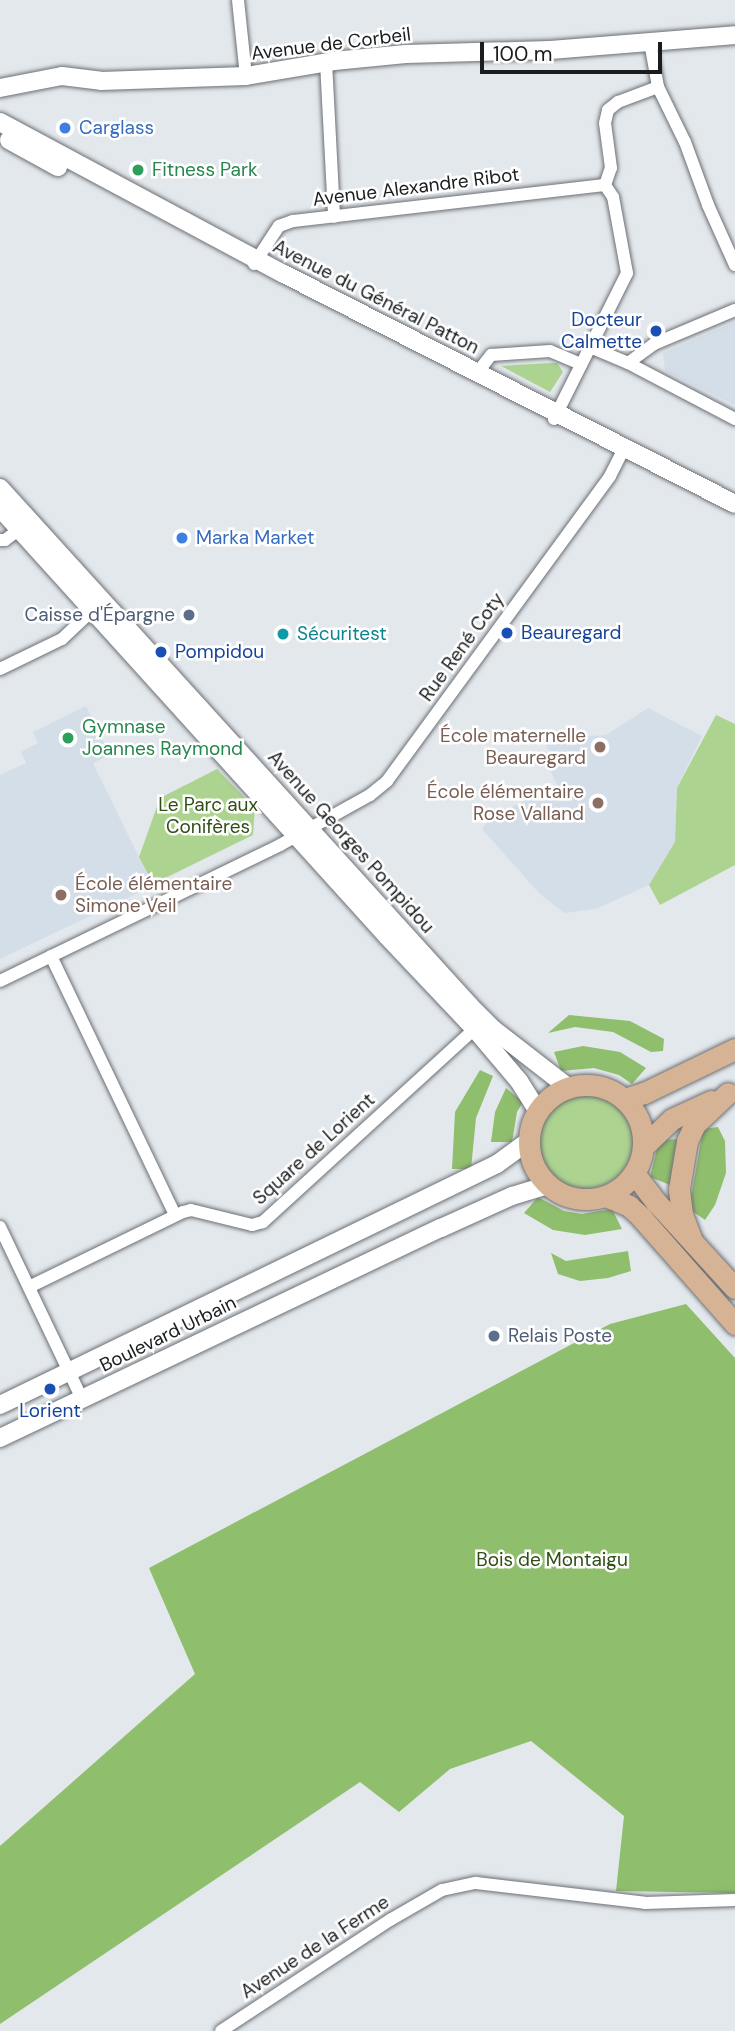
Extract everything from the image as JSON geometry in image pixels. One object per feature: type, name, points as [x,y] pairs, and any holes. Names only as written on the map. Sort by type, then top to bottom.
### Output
[{"type":"main road","name":"Avenue de Corbeil","points":[[0,88],[62,76],[100,81],[246,76],[326,62],[406,54],[550,50],[735,35]]},
{"type":"main road","name":"Avenue de Corbeil","points":[[0,99],[4,94],[67,88],[100,81]]},
{"type":"main road","name":"Avenue du Général Patton","points":[[0,122],[256,262],[735,511]]},
{"type":"main road","name":"Avenue du Général Patton","points":[[0,135],[477,373],[555,416]]},
{"type":"main road","name":"Avenue du Général Patton","points":[[623,451],[735,505]]},
{"type":"main road","name":"Avenue Georges Pompidou","points":[[0,488],[25,525],[97,606],[361,892],[372,895],[480,1025],[538,1112]]},
{"type":"main road","name":"Avenue Georges Pompidou","points":[[0,508],[25,525]]},
{"type":"main road","name":"Avenue Georges Pompidou","points":[[304,832],[387,936],[480,1025],[569,1088]]},
{"type":"main road","points":[[624,1099],[644,1093],[735,1049]]},
{"type":"main road","points":[[586,1085],[603,1088],[624,1099],[634,1110],[642,1128],[643,1146],[634,1173],[622,1187],[606,1196],[575,1198],[548,1185],[531,1157],[529,1141],[538,1112],[551,1098],[569,1088],[586,1085]]},
{"type":"main road","points":[[643,1146],[672,1119],[731,1091]]},
{"type":"main road","points":[[691,1238],[682,1214],[679,1189],[687,1141],[695,1124],[731,1091]]},
{"type":"main road","points":[[0,1405],[497,1164],[529,1141]]},
{"type":"main road","points":[[634,1173],[657,1203],[735,1288]]},
{"type":"main road","name":"Boulevard Urbain","points":[[0,1438],[354,1268],[512,1196],[548,1185]]},
{"type":"main road","points":[[606,1196],[629,1206],[640,1216],[735,1324]]},
{"type":"street","points":[[238,0],[246,76]]},
{"type":"street","points":[[650,42],[658,87],[685,142],[708,205],[735,265]]},
{"type":"street","points":[[326,62],[334,217]]},
{"type":"street","points":[[555,416],[627,273],[614,197],[605,185],[611,168],[605,122],[608,110],[618,102],[658,87]]},
{"type":"street","name":"Avenue Alexandre Ribot","points":[[256,262],[279,226],[293,220],[605,185]]},
{"type":"street","points":[[628,363],[654,344],[735,310]]},
{"type":"street","points":[[590,347],[628,363],[735,419]]},
{"type":"street","points":[[477,373],[491,355],[550,351],[581,364]]},
{"type":"street","name":"Rue René Coty","points":[[0,981],[304,832],[387,781],[530,588],[610,476],[623,451]]},
{"type":"street","points":[[0,540],[5,540],[25,525]]},
{"type":"street","points":[[0,669],[62,639],[97,606]]},
{"type":"street","points":[[29,1287],[174,1215],[51,956]]},
{"type":"street","name":"Square de Lorient","points":[[174,1215],[191,1210],[252,1225],[263,1222],[480,1025]]},
{"type":"street","points":[[0,1227],[82,1399]]},
{"type":"street","name":"Avenue de la Ferme","points":[[221,2031],[442,1889],[476,1883],[645,1903],[735,1900]]},
{"type":"shaded area","points":[[735,322],[735,405],[665,371],[663,353]]},
{"type":"shaded area","points":[[86,706],[110,755],[93,763],[153,886],[0,959],[0,775],[26,763],[21,752],[38,743],[33,732]]},
{"type":"shaded area","name":"École élémentaire Rose Valland","points":[[648,708],[702,736],[677,788],[675,843],[649,885],[596,909],[564,913],[539,893],[482,829],[491,817],[557,785],[546,761],[552,757],[543,739],[606,735]]},
{"type":"green space","points":[[557,363],[563,372],[550,392],[501,366]]},
{"type":"green space","points":[[716,715],[735,724],[735,865],[660,905],[649,885],[675,842],[677,788]]},
{"type":"green space","name":"Le Parc aux Conifères","points":[[217,769],[255,808],[253,835],[153,884],[139,857],[160,798]]},
{"type":"green space","points":[[569,1015],[630,1021],[664,1039],[663,1051],[651,1052],[613,1032],[575,1027],[548,1033]]},
{"type":"green space","points":[[583,1046],[620,1052],[646,1068],[632,1084],[619,1075],[594,1068],[561,1071],[554,1052]]},
{"type":"green space","points":[[480,1070],[493,1076],[476,1118],[471,1169],[452,1169],[455,1112]]},
{"type":"green space","points":[[506,1088],[523,1102],[517,1112],[512,1142],[491,1142],[495,1112]]},
{"type":"green space","points":[[585,1093],[603,1096],[619,1107],[630,1123],[633,1141],[630,1159],[619,1175],[603,1186],[585,1189],[567,1186],[551,1175],[540,1159],[537,1141],[540,1123],[551,1107],[567,1096]]},
{"type":"green space","points":[[718,1127],[725,1141],[726,1173],[715,1205],[705,1220],[685,1206],[692,1192],[703,1129]]},
{"type":"green space","points":[[680,1139],[670,1185],[650,1177],[659,1140]]},
{"type":"green space","points":[[538,1197],[564,1211],[582,1214],[612,1209],[622,1229],[585,1235],[553,1230],[524,1213]]},
{"type":"green space","points":[[628,1251],[631,1271],[608,1278],[580,1281],[558,1274],[551,1253],[566,1261]]},
{"type":"green space","name":"Bois de Montaigu","points":[[686,1304],[735,1358],[735,1893],[616,1891],[624,1816],[531,1741],[450,1769],[399,1812],[360,1782],[0,2024],[0,1846],[195,1674],[149,1568],[610,1324]]},
{"type":"place","name":"Carglass","points":[[65,128]]},
{"type":"place","name":"Fitness Park","points":[[138,170]]},
{"type":"place","name":"Docteur Calmette","points":[[656,331]]},
{"type":"place","name":"Marka Market","points":[[182,538]]},
{"type":"place","name":"Caisse d'Épargne","points":[[189,615]]},
{"type":"place","name":"Beauregard","points":[[507,633]]},
{"type":"place","name":"Sécuritest","points":[[283,634]]},
{"type":"place","name":"Pompidou","points":[[161,652]]},
{"type":"place","name":"Gymnase Joannes Raymond","points":[[68,738]]},
{"type":"place","name":"École maternelle Beauregard","points":[[600,747]]},
{"type":"place","name":"École élémentaire Rose Valland","points":[[598,803]]},
{"type":"place","name":"École élémentaire Simone Veil","points":[[61,895]]},
{"type":"place","name":"Relais Poste","points":[[494,1336]]},
{"type":"place","name":"Lorient","points":[[50,1389]]}]
